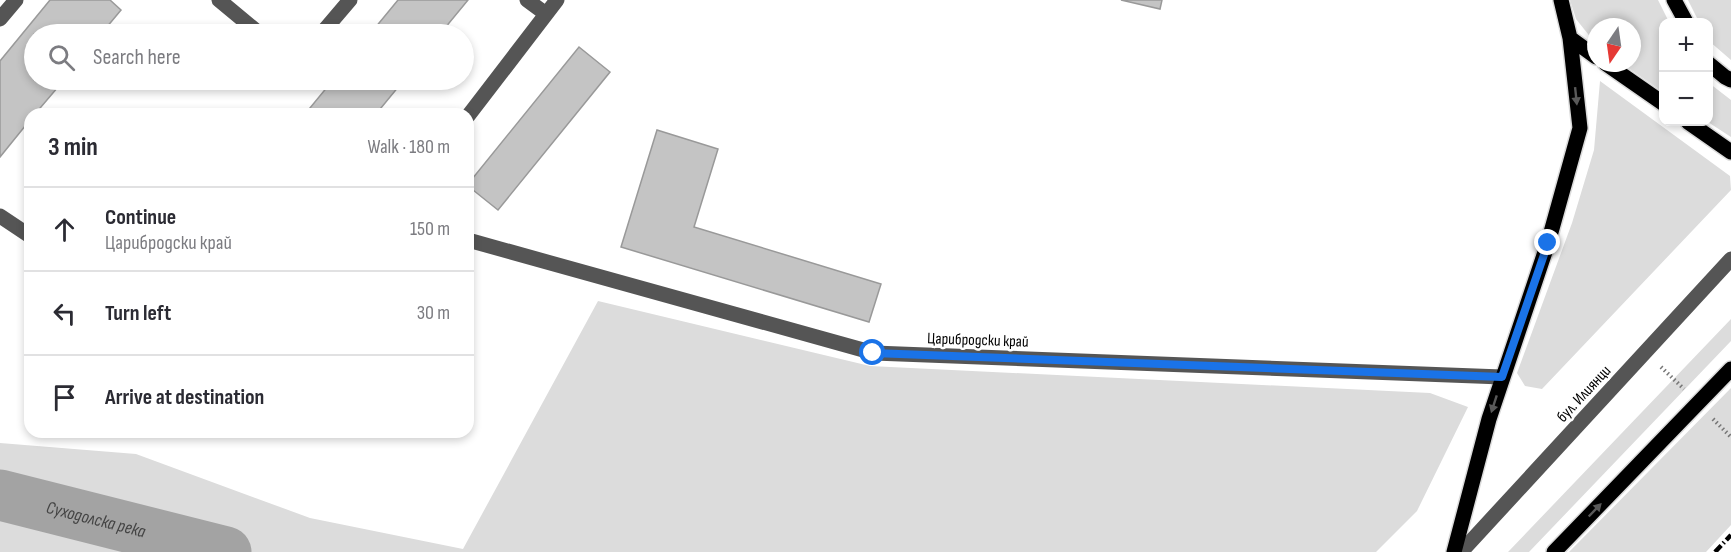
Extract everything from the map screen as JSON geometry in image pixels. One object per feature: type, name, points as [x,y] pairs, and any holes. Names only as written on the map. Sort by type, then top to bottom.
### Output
[{"type":"main road","points":[[1454,552],[1488,419],[1548,243],[1580,128],[1570,38],[1562,0]]},
{"type":"main road","points":[[1674,0],[1684,18]]},
{"type":"main road","points":[[1570,38],[1587,50]]},
{"type":"main road","points":[[1713,67],[1731,80]]},
{"type":"main road","points":[[1618,72],[1659,101]]},
{"type":"main road","points":[[1694,126],[1731,152]]},
{"type":"main road","points":[[1554,552],[1731,369]]},
{"type":"street","points":[[0,19],[16,0]]},
{"type":"street","points":[[219,0],[248,24]]},
{"type":"street","points":[[330,24],[350,0]]},
{"type":"street","points":[[526,0],[546,14]]},
{"type":"street","points":[[474,108],[557,0]]},
{"type":"street","points":[[0,216],[24,233]]},
{"type":"street","name":"Царибродски край","points":[[474,242],[873,353],[1502,377]]},
{"type":"street","name":"бул. Илиянци","points":[[1461,552],[1731,259]]},
{"type":"path","points":[[1646,352],[1685,391]]},
{"type":"path","points":[[1713,419],[1731,437]]},
{"type":"shaded area","points":[[1570,0],[1658,0],[1667,18],[1659,18],[1659,89],[1634,72],[1641,72],[1641,18],[1587,18],[1587,33],[1576,19]]},
{"type":"shaded area","points":[[1688,0],[1731,0],[1731,60],[1713,44],[1713,18],[1697,18]]},
{"type":"shaded area","points":[[1600,81],[1730,176],[1731,190],[1542,389],[1525,386],[1517,373],[1572,223],[1594,150]]},
{"type":"shaded area","points":[[1713,86],[1731,100],[1731,137],[1713,125]]},
{"type":"shaded area","points":[[598,301],[870,366],[1430,393],[1468,407],[1417,511],[1376,552],[0,552],[0,443],[136,454],[310,518],[463,549]]},
{"type":"shaded area","points":[[1731,319],[1731,341],[1529,552],[1508,552]]},
{"type":"shaded area","points":[[1731,388],[1731,525],[1706,552],[1569,552]]},
{"type":"building","points":[[50,0],[110,0],[121,10],[109,24],[30,24]]},
{"type":"building","points":[[398,0],[468,0],[448,24],[378,24]]},
{"type":"building","points":[[1121,0],[1162,0],[1160,9]]},
{"type":"building","points":[[24,32],[24,90],[55,90],[40,108],[24,108],[24,127],[0,157],[0,61]]},
{"type":"building","points":[[579,47],[610,72],[498,210],[474,191],[474,177]]},
{"type":"building","points":[[325,90],[396,90],[381,108],[310,108]]},
{"type":"building","points":[[657,130],[718,149],[694,227],[881,284],[869,322],[621,247]]},
{"type":"waterway","name":"Суходолска река","points":[[0,495],[226,552]]},
{"type":"railway","points":[[1715,552],[1731,535]]},
{"type":"route","points":[[873,353],[1502,377],[1548,243]]}]
